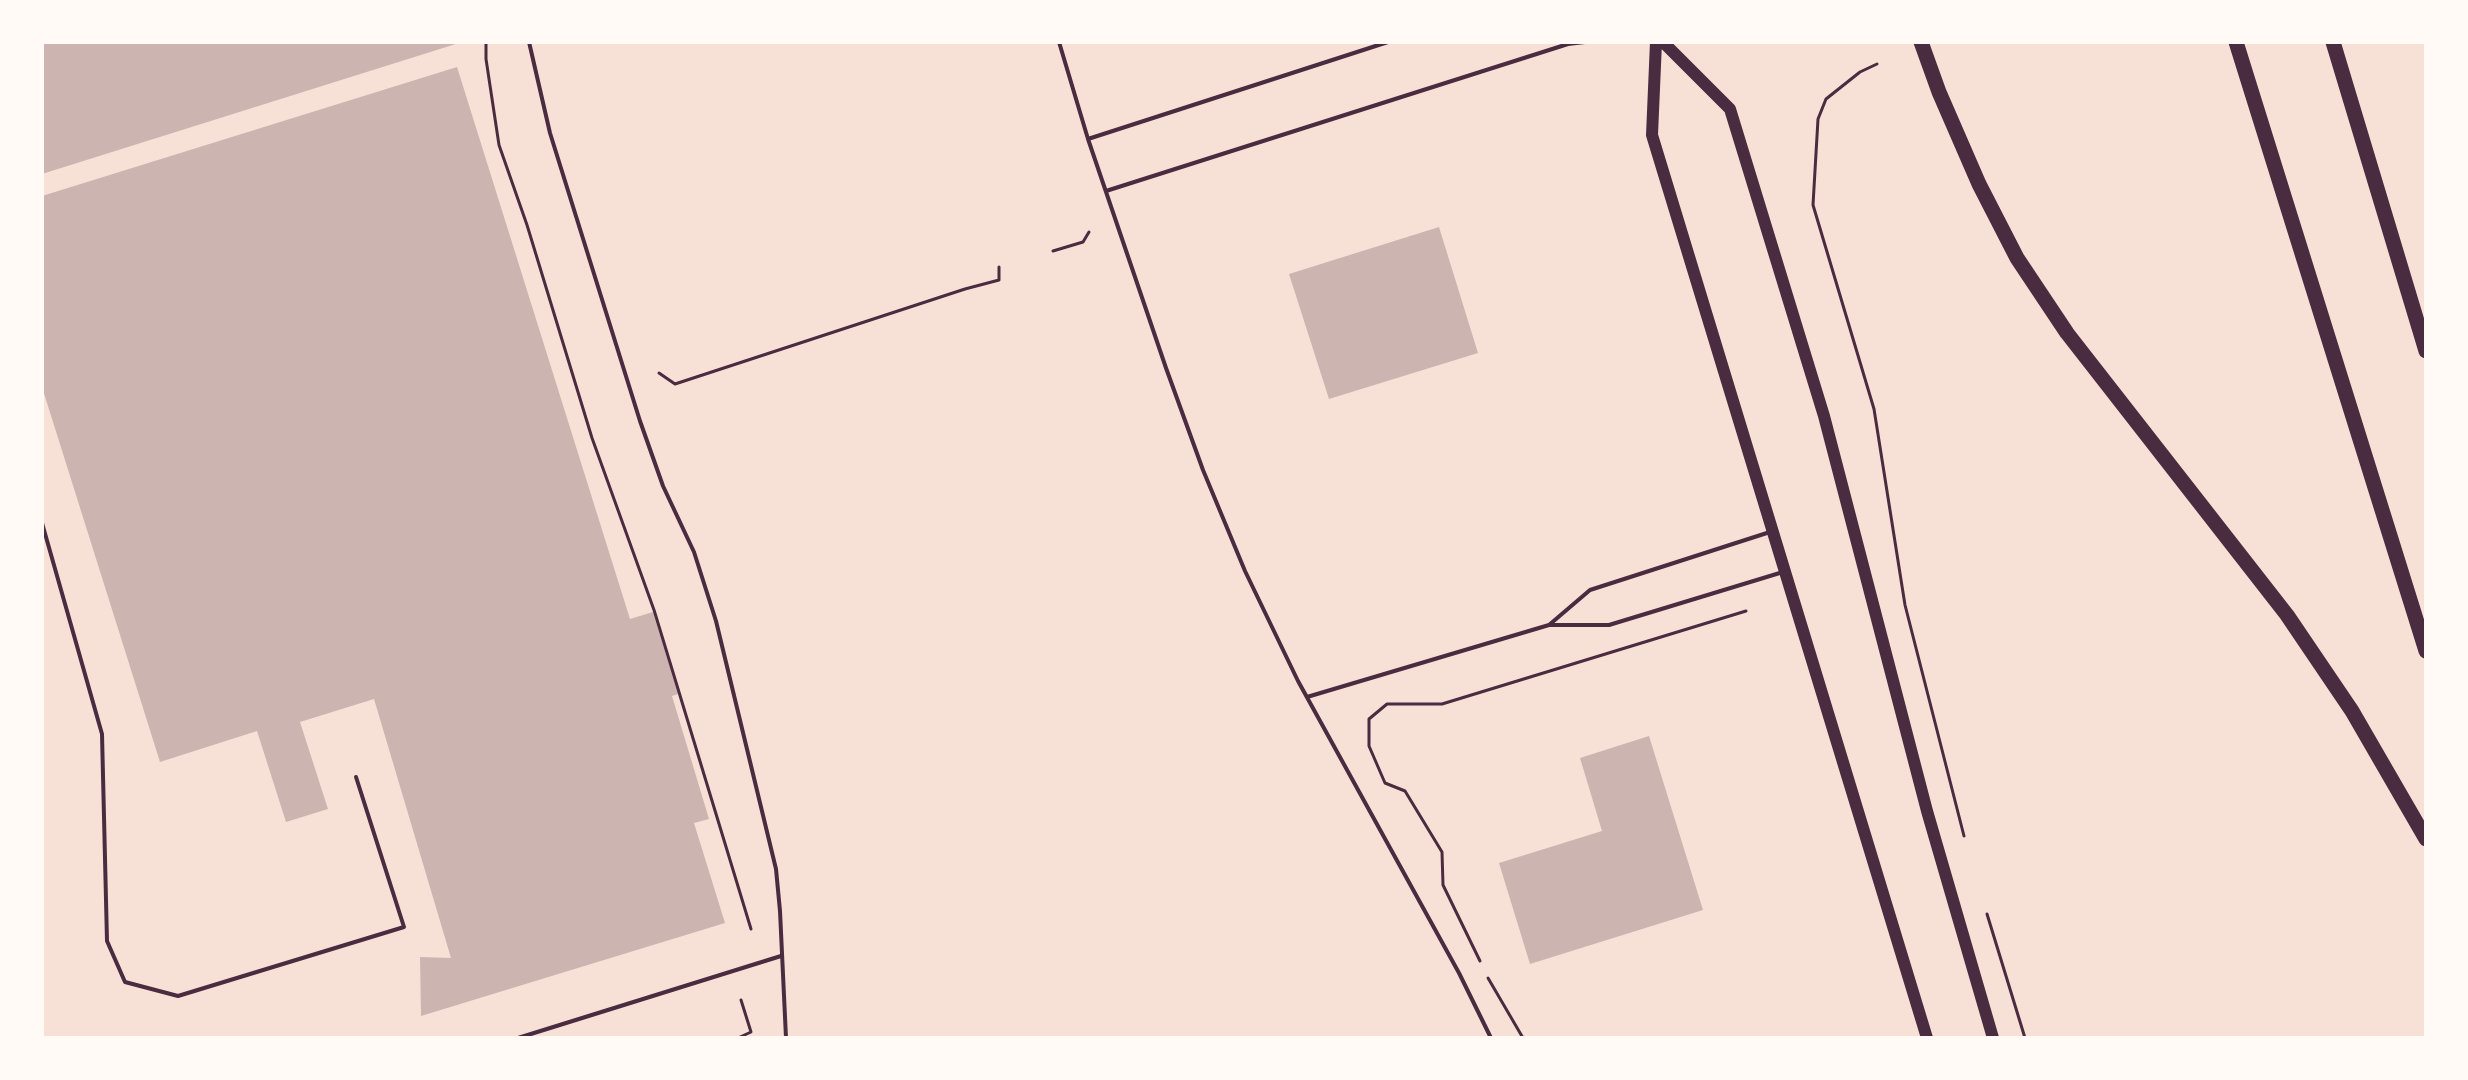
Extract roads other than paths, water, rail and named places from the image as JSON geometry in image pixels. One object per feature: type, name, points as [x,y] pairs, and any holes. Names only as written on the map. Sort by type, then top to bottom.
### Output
[{"type":"highway","points":[[1922,42],[1939,92],[1979,184],[2017,258],[2067,333],[2287,615],[2352,711],[2426,839]]},
{"type":"highway","points":[[2236,42],[2426,651]]},
{"type":"highway","points":[[2332,42],[2426,351]]},
{"type":"main road","points":[[1656,42],[1652,135],[1927,1038]]},
{"type":"main road","points":[[1663,42],[1730,109],[1824,416],[1927,811],[1992,1038]]},
{"type":"lane","points":[[529,42],[550,132],[640,422],[663,486],[694,552],[713,612],[776,869],[780,911],[786,1038]]},
{"type":"lane","points":[[1059,42],[1088,139],[1203,470],[1245,572],[1307,697],[1455,964],[1491,1038]]},
{"type":"lane","points":[[1088,139],[1388,42]]},
{"type":"lane","points":[[1106,191],[1568,44],[1585,42]]},
{"type":"lane","points":[[42,523],[102,734],[107,941],[125,982],[178,996],[404,927],[356,777]]},
{"type":"lane","points":[[1549,625],[1590,590],[1773,531]]},
{"type":"lane","points":[[1307,697],[1549,625],[1609,625],[1785,572]]},
{"type":"lane","points":[[518,1038],[781,956]]}]
